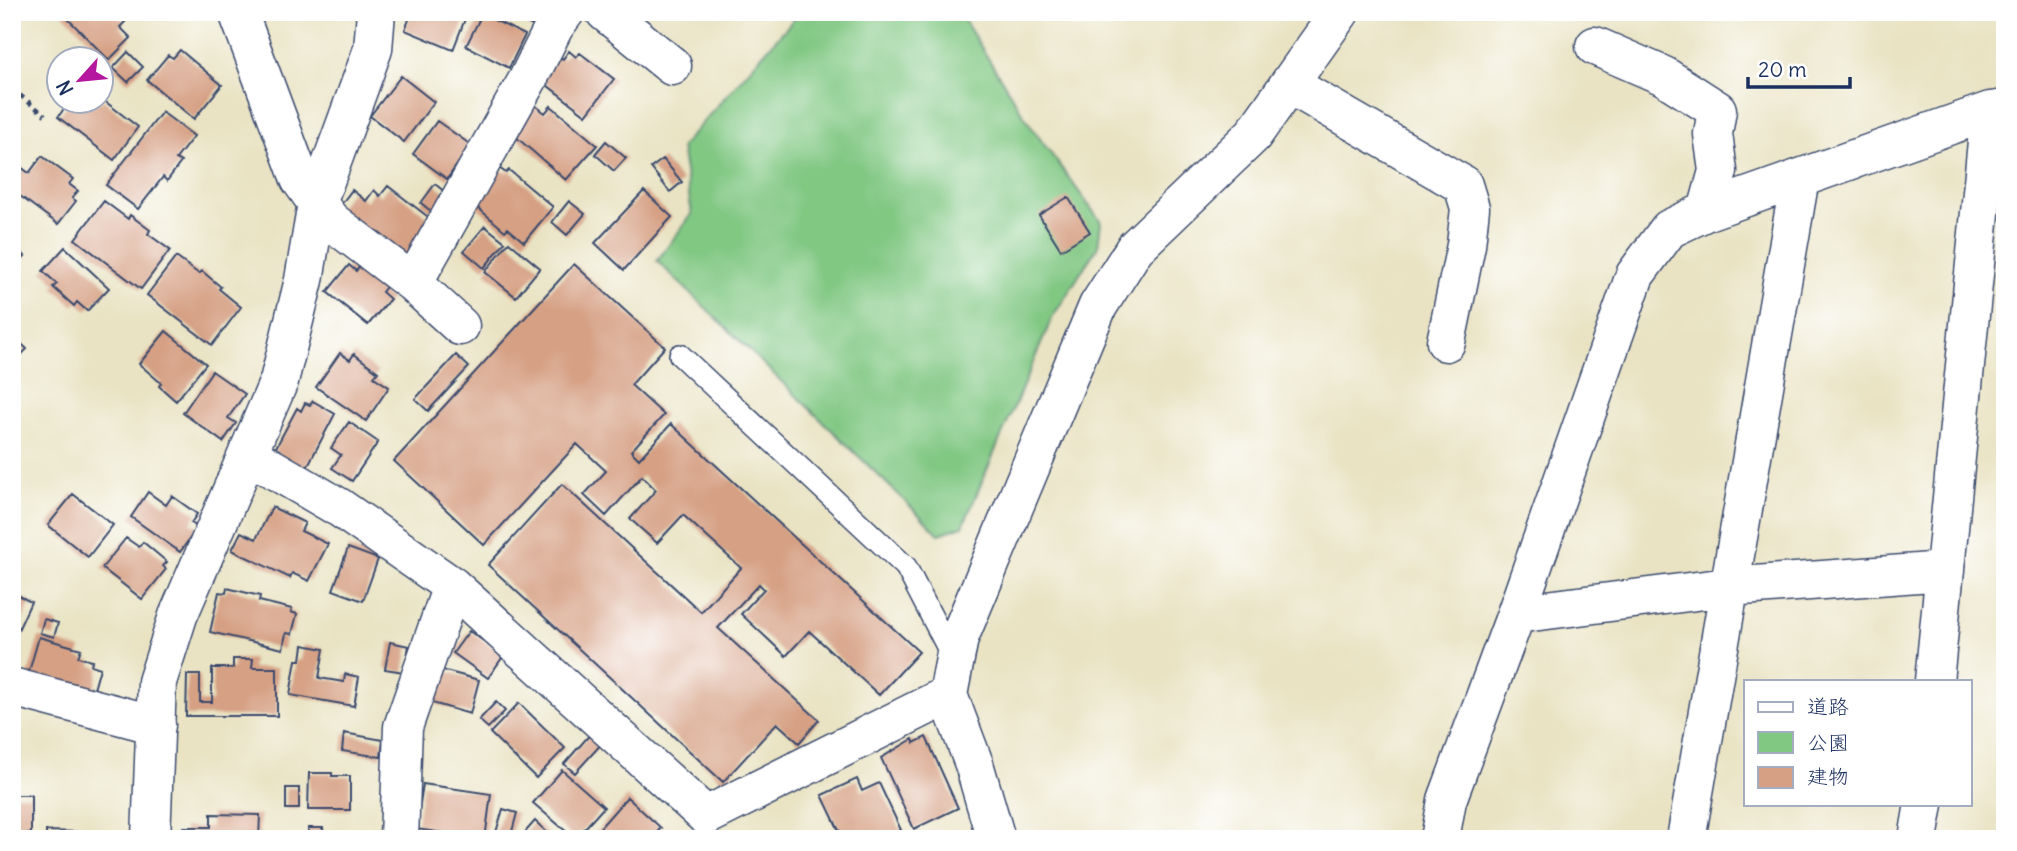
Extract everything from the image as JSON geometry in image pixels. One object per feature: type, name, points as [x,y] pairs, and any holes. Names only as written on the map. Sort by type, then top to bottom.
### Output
[{"type":"street","points":[[238,12],[300,179],[331,220],[413,283],[460,326]]},
{"type":"street","points":[[151,839],[157,682],[178,616],[279,381],[304,280],[317,203],[373,48],[376,12]]},
{"type":"street","points":[[413,283],[528,79],[554,27],[565,12]]},
{"type":"street","points":[[605,12],[672,66]]},
{"type":"street","points":[[996,839],[951,677],[959,638],[1098,306],[1135,248],[1253,135],[1340,12]]},
{"type":"street","points":[[1595,46],[1664,76],[1717,110],[1713,134],[1718,171],[1707,211]]},
{"type":"street","points":[[1289,84],[1464,185],[1470,208],[1466,245],[1446,342]]},
{"type":"street","points":[[1440,839],[1447,800],[1517,614],[1635,275],[1669,229],[1707,211],[1997,110],[1934,680]]},
{"type":"street","points":[[1686,839],[1800,178]]},
{"type":"street","points":[[249,455],[340,508],[452,586],[704,827],[951,677]]},
{"type":"street","points":[[1517,614],[1728,587],[1945,571]]},
{"type":"street","points":[[399,839],[402,727],[452,586]]},
{"type":"street","points":[[12,687],[156,725]]},
{"type":"street","points":[[1917,839],[1924,806]]},
{"type":"lane","points":[[680,355],[906,567],[951,677]]},
{"type":"path","points":[[12,89],[45,114]]},
{"type":"green space","points":[[800,12],[959,12],[1030,125],[1101,222],[1098,246],[1052,318],[963,526],[939,534],[657,261],[692,214],[681,147]]},
{"type":"building","points":[[61,12],[115,12],[125,22],[120,27],[131,38],[116,53],[116,46],[95,46]]},
{"type":"building","points":[[412,12],[448,12],[465,19],[453,50],[405,30]]},
{"type":"building","points":[[515,12],[546,12],[539,29],[513,17]]},
{"type":"building","points":[[482,14],[525,35],[509,68],[466,46]]},
{"type":"building","points":[[180,50],[222,85],[194,119],[147,80],[168,55],[173,58]]},
{"type":"building","points":[[569,51],[576,57],[580,53],[614,79],[586,115],[539,79],[557,55],[563,59]]},
{"type":"building","points":[[128,52],[143,67],[128,82],[116,71],[116,65]]},
{"type":"building","points":[[401,76],[434,102],[404,142],[370,116]]},
{"type":"building","points":[[532,103],[545,113],[551,106],[597,145],[566,180],[509,131]]},
{"type":"building","points":[[116,110],[138,127],[114,160],[58,117],[116,116]]},
{"type":"building","points":[[162,112],[194,136],[176,159],[181,162],[167,181],[163,177],[138,209],[106,185]]},
{"type":"building","points":[[437,121],[471,145],[447,179],[413,154]]},
{"type":"building","points":[[606,141],[626,158],[614,171],[595,154]]},
{"type":"building","points":[[42,156],[73,179],[69,184],[78,191],[72,198],[76,201],[58,224],[12,190],[12,173],[18,165],[29,173]]},
{"type":"building","points":[[663,159],[682,182],[670,192],[651,168]]},
{"type":"building","points":[[499,168],[506,173],[509,170],[553,207],[524,242],[508,228],[505,231],[471,202]]},
{"type":"building","points":[[435,184],[451,197],[437,216],[421,203]]},
{"type":"building","points":[[388,186],[436,223],[409,268],[336,211],[352,190],[366,201],[374,190],[380,196]]},
{"type":"building","points":[[644,191],[672,217],[624,270],[595,243]]},
{"type":"building","points":[[1068,197],[1090,232],[1061,250],[1039,215]]},
{"type":"building","points":[[104,201],[128,219],[130,215],[150,230],[148,234],[170,250],[141,289],[75,239]]},
{"type":"building","points":[[569,201],[585,214],[567,235],[552,222]]},
{"type":"building","points":[[485,226],[505,242],[484,268],[464,251]]},
{"type":"building","points":[[509,242],[540,268],[516,297],[485,272]]},
{"type":"building","points":[[12,243],[25,256],[12,269]]},
{"type":"building","points":[[65,247],[109,288],[87,311],[77,302],[74,306],[53,287],[57,284],[43,271]]},
{"type":"building","points":[[176,257],[199,274],[202,271],[241,307],[212,345],[147,295]]},
{"type":"building","points":[[574,264],[665,347],[631,385],[664,415],[631,451],[639,459],[671,424],[919,652],[879,695],[809,631],[786,656],[741,614],[764,589],[759,584],[718,628],[819,720],[799,743],[777,723],[723,782],[488,565],[562,484],[701,612],[741,568],[683,515],[657,543],[630,519],[656,490],[642,476],[606,516],[584,495],[606,471],[577,444],[484,545],[394,461]]},
{"type":"building","points":[[349,265],[356,271],[360,266],[386,287],[382,292],[390,299],[368,325],[327,292]]},
{"type":"building","points":[[166,331],[206,364],[176,401],[159,386],[161,383],[139,364]]},
{"type":"building","points":[[12,335],[27,349],[12,364]]},
{"type":"building","points":[[340,353],[350,360],[354,354],[378,372],[374,377],[389,387],[366,421],[316,387]]},
{"type":"building","points":[[456,355],[469,367],[428,411],[415,399]]},
{"type":"building","points":[[212,371],[245,394],[228,418],[236,423],[223,442],[183,413]]},
{"type":"building","points":[[313,401],[335,414],[306,469],[274,451],[297,408],[301,411],[305,403],[310,405]]},
{"type":"building","points":[[349,422],[378,442],[352,481],[332,468],[341,455],[331,448]]},
{"type":"building","points":[[148,492],[166,505],[172,496],[197,514],[191,523],[198,527],[180,552],[131,517]]},
{"type":"building","points":[[73,494],[113,525],[88,557],[48,525]]},
{"type":"building","points":[[272,507],[305,523],[301,531],[328,544],[309,581],[292,573],[290,578],[232,550],[241,532],[256,539]]},
{"type":"building","points":[[126,538],[139,547],[143,542],[167,562],[163,566],[166,569],[142,599],[102,568]]},
{"type":"building","points":[[348,548],[378,559],[363,601],[333,590]]},
{"type":"building","points":[[227,588],[260,596],[259,601],[292,609],[291,612],[297,614],[292,634],[286,633],[283,649],[210,632],[219,592],[226,593]]},
{"type":"building","points":[[12,592],[31,602],[12,643]]},
{"type":"building","points":[[44,619],[58,623],[54,637],[40,633]]},
{"type":"building","points":[[469,631],[504,655],[488,678],[453,653]]},
{"type":"building","points":[[39,637],[81,649],[78,657],[92,661],[91,665],[100,668],[93,693],[28,675]]},
{"type":"building","points":[[390,642],[409,646],[404,672],[385,669]]},
{"type":"building","points":[[303,645],[324,649],[319,678],[344,682],[345,674],[359,677],[354,706],[290,695],[296,660],[301,660]]},
{"type":"building","points":[[233,659],[253,659],[252,668],[277,668],[277,716],[186,716],[187,675],[200,675],[200,702],[212,702],[212,668],[233,668]]},
{"type":"building","points":[[438,669],[479,680],[470,714],[429,702]]},
{"type":"building","points":[[496,702],[505,711],[488,728],[479,720]]},
{"type":"building","points":[[519,703],[565,748],[536,778],[490,733]]},
{"type":"building","points":[[593,731],[604,741],[575,773],[564,764]]},
{"type":"building","points":[[344,733],[383,740],[381,757],[342,751]]},
{"type":"building","points":[[926,737],[958,808],[914,829],[881,758],[913,739],[914,743]]},
{"type":"building","points":[[562,770],[604,807],[575,839],[533,803]]},
{"type":"building","points":[[309,773],[350,776],[350,810],[308,810]]},
{"type":"building","points":[[857,779],[862,791],[879,783],[901,830],[882,839],[843,839],[822,795]]},
{"type":"building","points":[[423,784],[491,794],[485,839],[416,829]]},
{"type":"building","points":[[286,788],[299,788],[299,809],[286,809]]},
{"type":"building","points":[[12,795],[31,795],[31,834],[12,834]]},
{"type":"building","points":[[627,797],[661,828],[651,839],[590,839]]},
{"type":"building","points":[[503,809],[517,813],[510,839],[494,839]]},
{"type":"building","points":[[211,814],[260,815],[259,839],[184,839],[184,827],[211,827]]},
{"type":"building","points":[[535,821],[554,839],[519,839]]},
{"type":"building","points":[[308,828],[323,828],[324,839],[308,839]]},
{"type":"building","points":[[46,831],[79,832],[79,839],[46,839]]}]
